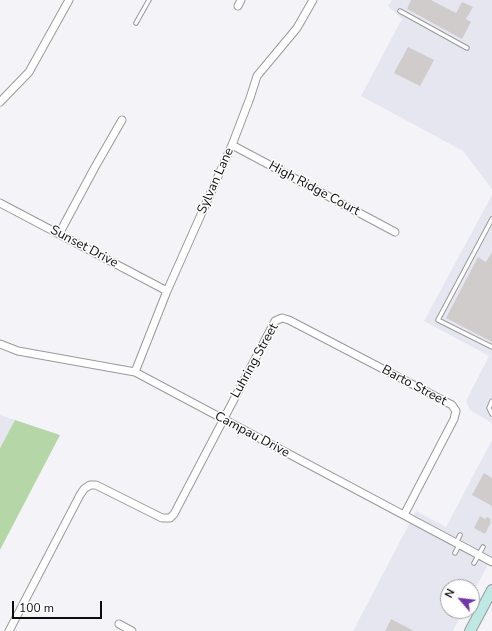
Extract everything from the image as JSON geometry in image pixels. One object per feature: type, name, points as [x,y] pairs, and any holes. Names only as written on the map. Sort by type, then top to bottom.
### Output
[{"type":"main road","points":[[470,631],[492,590]]},
{"type":"street","points":[[0,102],[29,72],[69,0]]},
{"type":"street","name":"Sylvan Lane","points":[[135,372],[167,291],[232,145],[257,76],[297,28],[313,0]]},
{"type":"street","points":[[59,234],[122,120]]},
{"type":"street","name":"High Ridge Court","points":[[232,145],[395,232]]},
{"type":"street","name":"Sunset Drive","points":[[0,203],[167,291]]},
{"type":"street","name":"Luhring Street","points":[[8,631],[84,489],[90,485],[96,484],[162,518],[170,518],[174,514],[275,322],[282,318],[289,320]]},
{"type":"street","name":"Barto Street","points":[[289,320],[452,405],[456,411],[454,419],[404,516]]},
{"type":"street","name":"Campau Drive","points":[[0,344],[18,351],[135,372],[492,562]]},
{"type":"street","points":[[119,624],[132,631]]},
{"type":"lane","points":[[136,23],[149,0]]},
{"type":"lane","points":[[400,11],[467,48]]},
{"type":"lane","points":[[492,219],[438,320],[492,347]]},
{"type":"lane","points":[[492,401],[489,408],[492,414]]},
{"type":"lane","points":[[455,553],[460,535]]},
{"type":"lane","points":[[474,563],[483,547]]},
{"type":"shaded area","points":[[392,0],[492,0],[492,189],[463,151],[361,96],[402,19],[388,6]]},
{"type":"shaded area","points":[[492,195],[492,423],[470,410],[466,401],[489,356],[424,321]]},
{"type":"shaded area","points":[[0,415],[15,420],[0,448]]},
{"type":"shaded area","points":[[492,440],[492,557],[480,580],[440,579],[440,619],[459,619],[453,631],[353,631],[416,511],[446,527]]},
{"type":"green space","points":[[15,420],[60,435],[0,550],[0,448]]},
{"type":"building","points":[[411,0],[431,0],[456,13],[462,2],[473,7],[466,19],[471,22],[462,39],[407,9]]},
{"type":"building","points":[[408,47],[434,60],[420,86],[394,73]]},
{"type":"building","points":[[492,252],[492,342],[446,318],[478,257],[486,262]]},
{"type":"building","points":[[484,473],[492,478],[492,506],[472,495]]},
{"type":"building","points":[[480,516],[485,519],[487,517],[491,519],[485,534],[474,528]]},
{"type":"building","points":[[391,619],[414,631],[385,631]]}]
